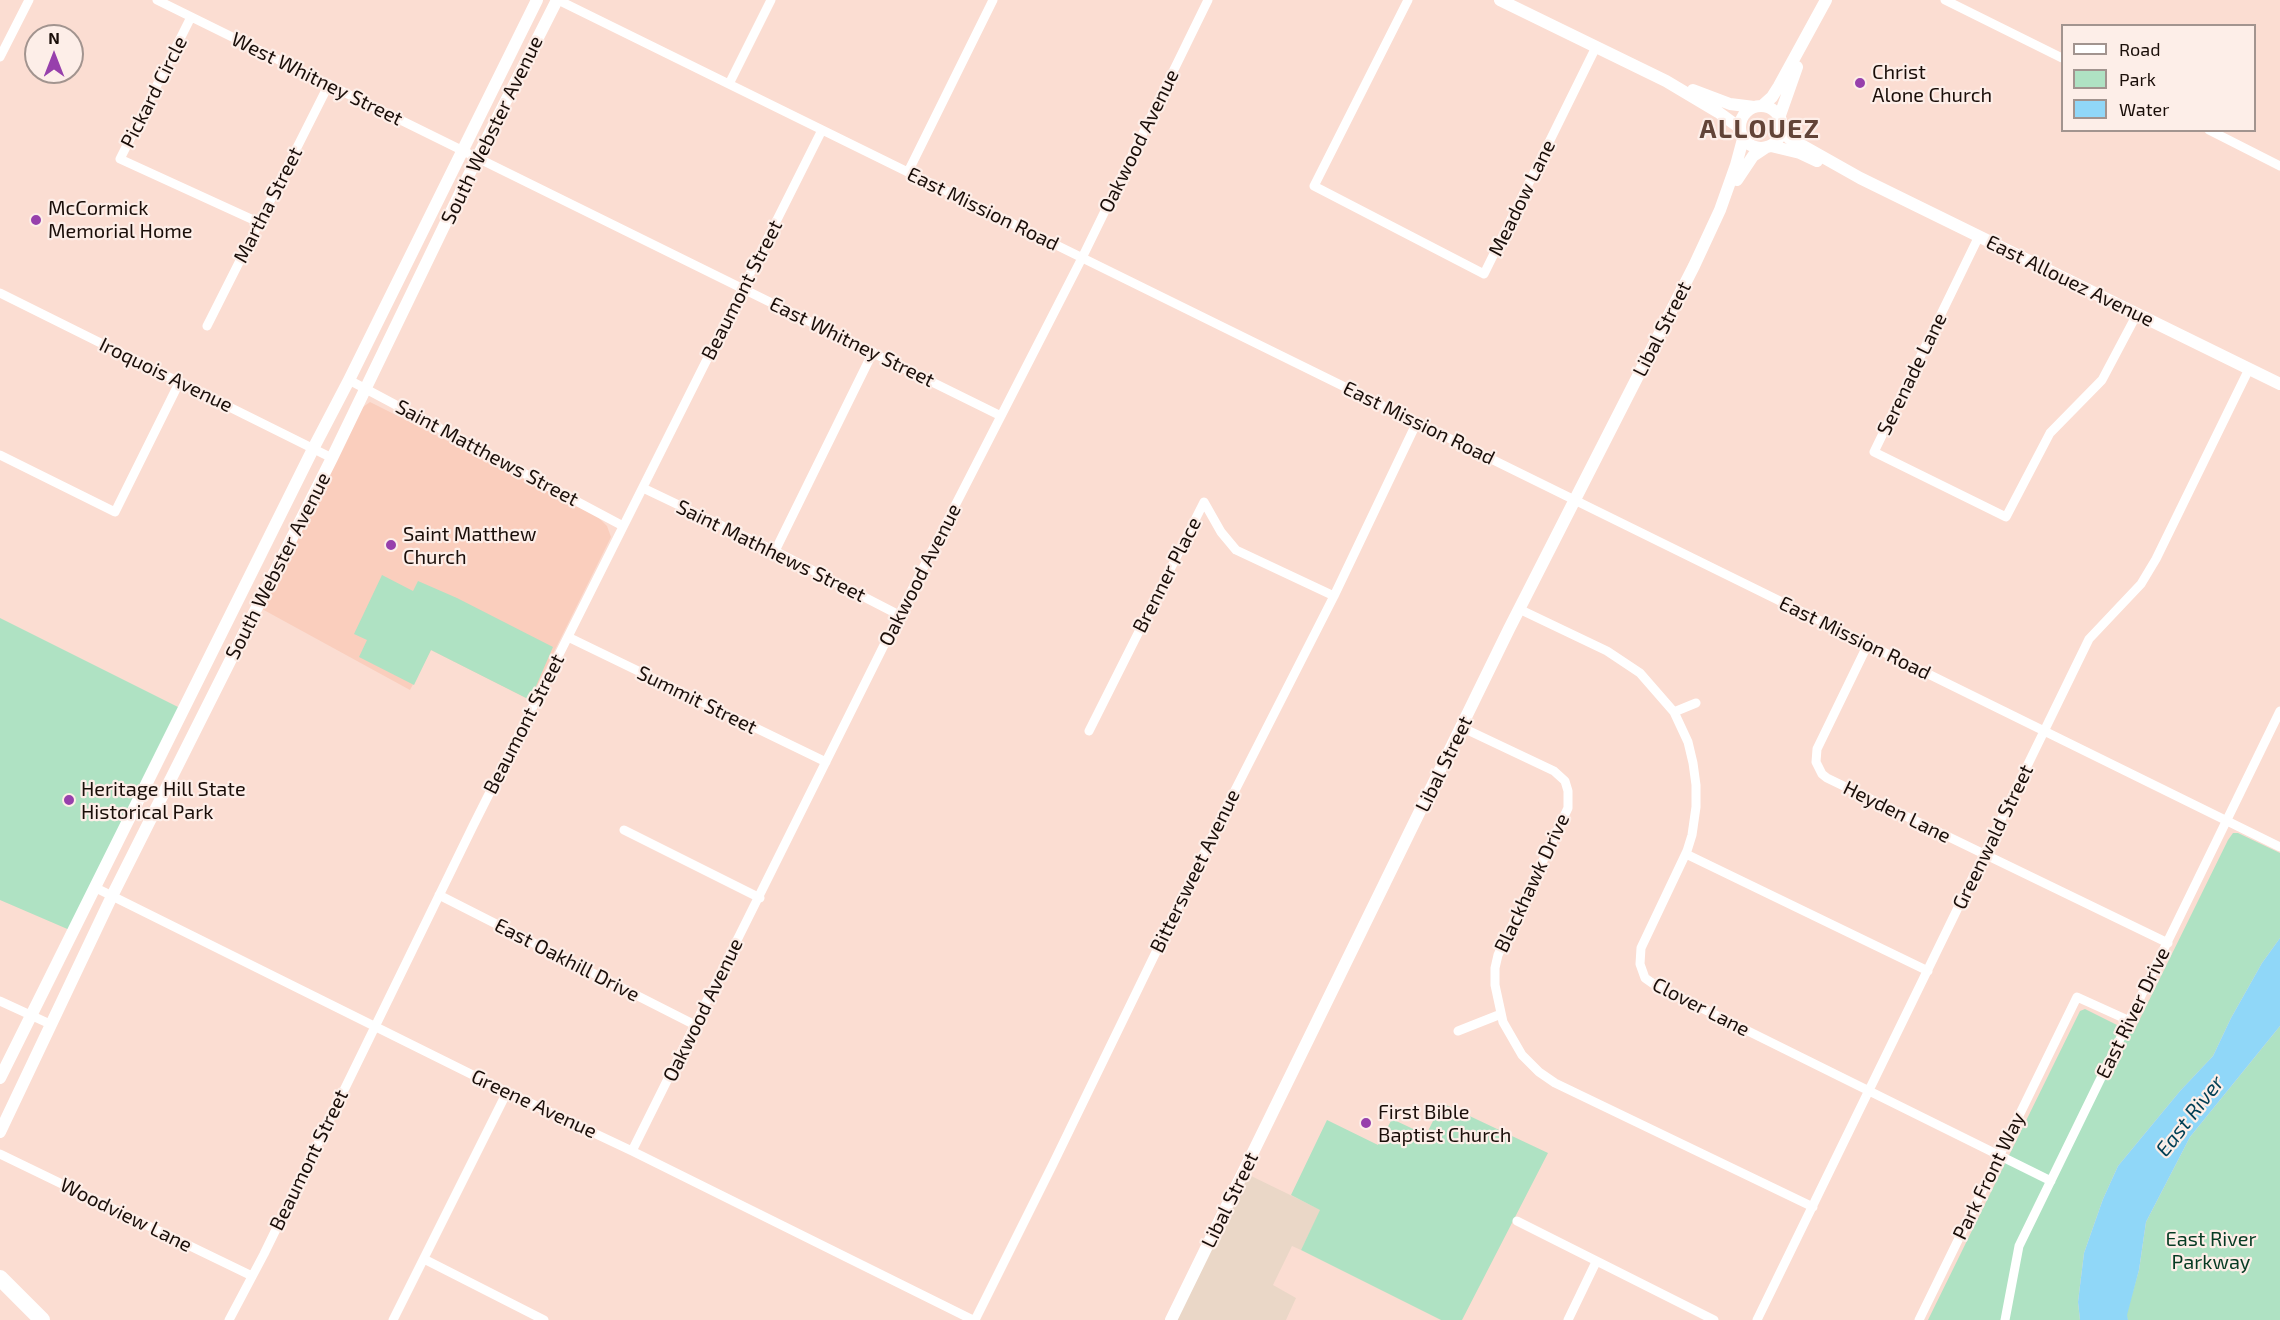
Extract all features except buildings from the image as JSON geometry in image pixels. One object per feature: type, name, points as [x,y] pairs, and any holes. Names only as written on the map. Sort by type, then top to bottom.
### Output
[{"type":"highway","points":[[0,1278],[42,1320]]},
{"type":"street","points":[[0,57],[29,0]]},
{"type":"street","name":"West Whitney Street","points":[[157,0],[477,158]]},
{"type":"street","name":"South Webster Avenue","points":[[0,1078],[537,0]]},
{"type":"street","name":"South Webster Avenue","points":[[0,1132],[112,896],[332,458],[477,158],[557,0]]},
{"type":"street","name":"East Mission Road","points":[[557,0],[2280,847]]},
{"type":"street","points":[[729,84],[771,0]]},
{"type":"street","points":[[908,172],[993,0]]},
{"type":"street","name":"Oakwood Avenue","points":[[632,1151],[899,615],[1082,258],[1208,0]]},
{"type":"street","name":"Meadow Lane","points":[[1408,0],[1314,186],[1484,274],[1596,47]]},
{"type":"street","points":[[1500,0],[1666,81],[1718,112],[1741,133],[1752,147],[1768,147],[1779,138],[1785,98],[1815,21]]},
{"type":"street","points":[[1741,133],[1743,115],[1773,97],[1826,0]]},
{"type":"street","points":[[1945,0],[2061,58]]},
{"type":"street","name":"Pickard Circle","points":[[191,17],[120,159],[260,223]]},
{"type":"street","points":[[1666,81],[1730,104],[1758,107],[1775,112],[1781,122]]},
{"type":"street","name":"Martha Street","points":[[207,326],[329,84]]},
{"type":"street","name":"East Allouez Avenue","points":[[1781,122],[1789,138],[1860,178],[2280,384]]},
{"type":"street","name":"Beaumont Street","points":[[229,1320],[822,130]]},
{"type":"street","points":[[2213,132],[2280,166]]},
{"type":"street","name":"Libal Street","points":[[1171,1320],[1519,609],[1694,266],[1720,210],[1736,165],[1741,133]]},
{"type":"street","name":"East Allouez Avenue","points":[[1768,147],[1800,153],[1860,178]]},
{"type":"street","name":"Libal Street","points":[[1720,210],[1753,156],[1768,147]]},
{"type":"street","name":"East Whitney Street","points":[[477,158],[1001,416]]},
{"type":"street","name":"Serenade Lane","points":[[1979,236],[1874,452],[2006,517],[2050,433],[2099,384],[2137,314]]},
{"type":"street","name":"Iroquois Avenue","points":[[0,293],[314,447],[332,458]]},
{"type":"street","points":[[775,551],[873,352]]},
{"type":"street","name":"Greenwald Street","points":[[1757,1320],[2089,639],[2141,584],[2156,559],[2249,369]]},
{"type":"street","name":"Saint Matthews Street","points":[[349,380],[624,526]]},
{"type":"street","points":[[0,455],[115,512],[179,382]]},
{"type":"street","name":"Bittersweet Avenue","points":[[974,1320],[1057,1156],[1225,810],[1334,596],[1417,422]]},
{"type":"street","name":"Saint Mathhews Street","points":[[643,488],[775,551],[899,615]]},
{"type":"street","name":"Brenner Place","points":[[1089,731],[1204,502],[1221,532],[1236,550],[1334,596]]},
{"type":"street","name":"Clover Lane","points":[[1519,609],[1629,664],[1651,683],[1674,712],[1688,742],[1695,776],[1695,819],[1686,854],[1641,948],[1640,964],[1645,978],[2051,1181]]},
{"type":"street","name":"Summit Street","points":[[568,637],[826,762]]},
{"type":"street","name":"Heyden Lane","points":[[1868,644],[1819,742],[1815,756],[1818,769],[1827,778],[2168,943]]},
{"type":"street","points":[[1674,712],[1696,703]]},
{"type":"street","name":"East River Drive","points":[[2005,1320],[2019,1246],[2280,711]]},
{"type":"street","name":"Blackhawk Drive","points":[[1461,727],[1554,771],[1565,781],[1569,796],[1568,808],[1498,955],[1494,968],[1494,985],[1501,1014],[1522,1055],[1554,1083],[1813,1208]]},
{"type":"street","points":[[624,830],[760,898]]},
{"type":"street","points":[[1686,854],[1928,971]]},
{"type":"street","name":"Greene Avenue","points":[[94,887],[974,1320]]},
{"type":"street","name":"East Oakhill Drive","points":[[439,895],[695,1026]]},
{"type":"street","name":"Park Front Way","points":[[1919,1320],[2077,997],[2130,1021]]},
{"type":"street","points":[[0,1001],[50,1024]]},
{"type":"street","points":[[1458,1031],[1501,1014]]},
{"type":"street","points":[[393,1320],[507,1092]]},
{"type":"street","name":"Woodview Lane","points":[[0,1154],[252,1276]]},
{"type":"street","points":[[1517,1221],[1714,1320]]},
{"type":"street","points":[[424,1259],[544,1320]]},
{"type":"street","points":[[1568,1320],[1596,1262]]},
{"type":"shaded area","points":[[370,402],[597,516],[607,526],[611,537],[530,700],[431,650],[410,690],[262,609],[363,407]]},
{"type":"shaded area","points":[[1243,1172],[1321,1210],[1301,1250],[1292,1246],[1273,1285],[1296,1298],[1286,1320],[1171,1320]]},
{"type":"green space","points":[[382,575],[413,591],[418,581],[457,598],[553,647],[530,700],[431,650],[414,685],[359,657],[367,640],[354,634]]},
{"type":"green space","name":"Heritage Hill State Historical Park","points":[[0,618],[184,710],[72,931],[0,900]]},
{"type":"green space","points":[[2233,833],[2238,833],[2280,853],[2280,938],[2262,963],[2213,1056],[2180,1091],[2118,1166],[2103,1199],[2084,1253],[2078,1302],[2080,1320],[1928,1320],[2080,1011],[2085,1009],[2133,1033]]},
{"type":"green space","name":"East River Parkway","points":[[2280,1026],[2280,1320],[2128,1320],[2126,1315],[2139,1270],[2146,1222],[2190,1137]]},
{"type":"green space","points":[[1442,1103],[1548,1153],[1462,1320],[1441,1320],[1301,1250],[1320,1210],[1291,1195],[1327,1120],[1378,1145],[1392,1119],[1426,1135]]},
{"type":"water","name":"East River","points":[[2280,938],[2280,1026],[2190,1137],[2146,1222],[2139,1270],[2127,1315],[2128,1320],[2080,1320],[2078,1302],[2084,1253],[2103,1199],[2118,1166],[2180,1091],[2213,1056],[2262,963]]},
{"type":"place","name":"Christ Alone Church","points":[[1860,83]]},
{"type":"place","name":"McCormick Memorial Home","points":[[36,220]]},
{"type":"place","name":"Saint Matthew Church","points":[[391,545]]},
{"type":"place","name":"Heritage Hill State Historical Park","points":[[69,800]]},
{"type":"place","name":"First Bible Baptist Church","points":[[1366,1123]]},
{"type":"district","name":"ALLOUEZ","points":[[1760,129]]}]
